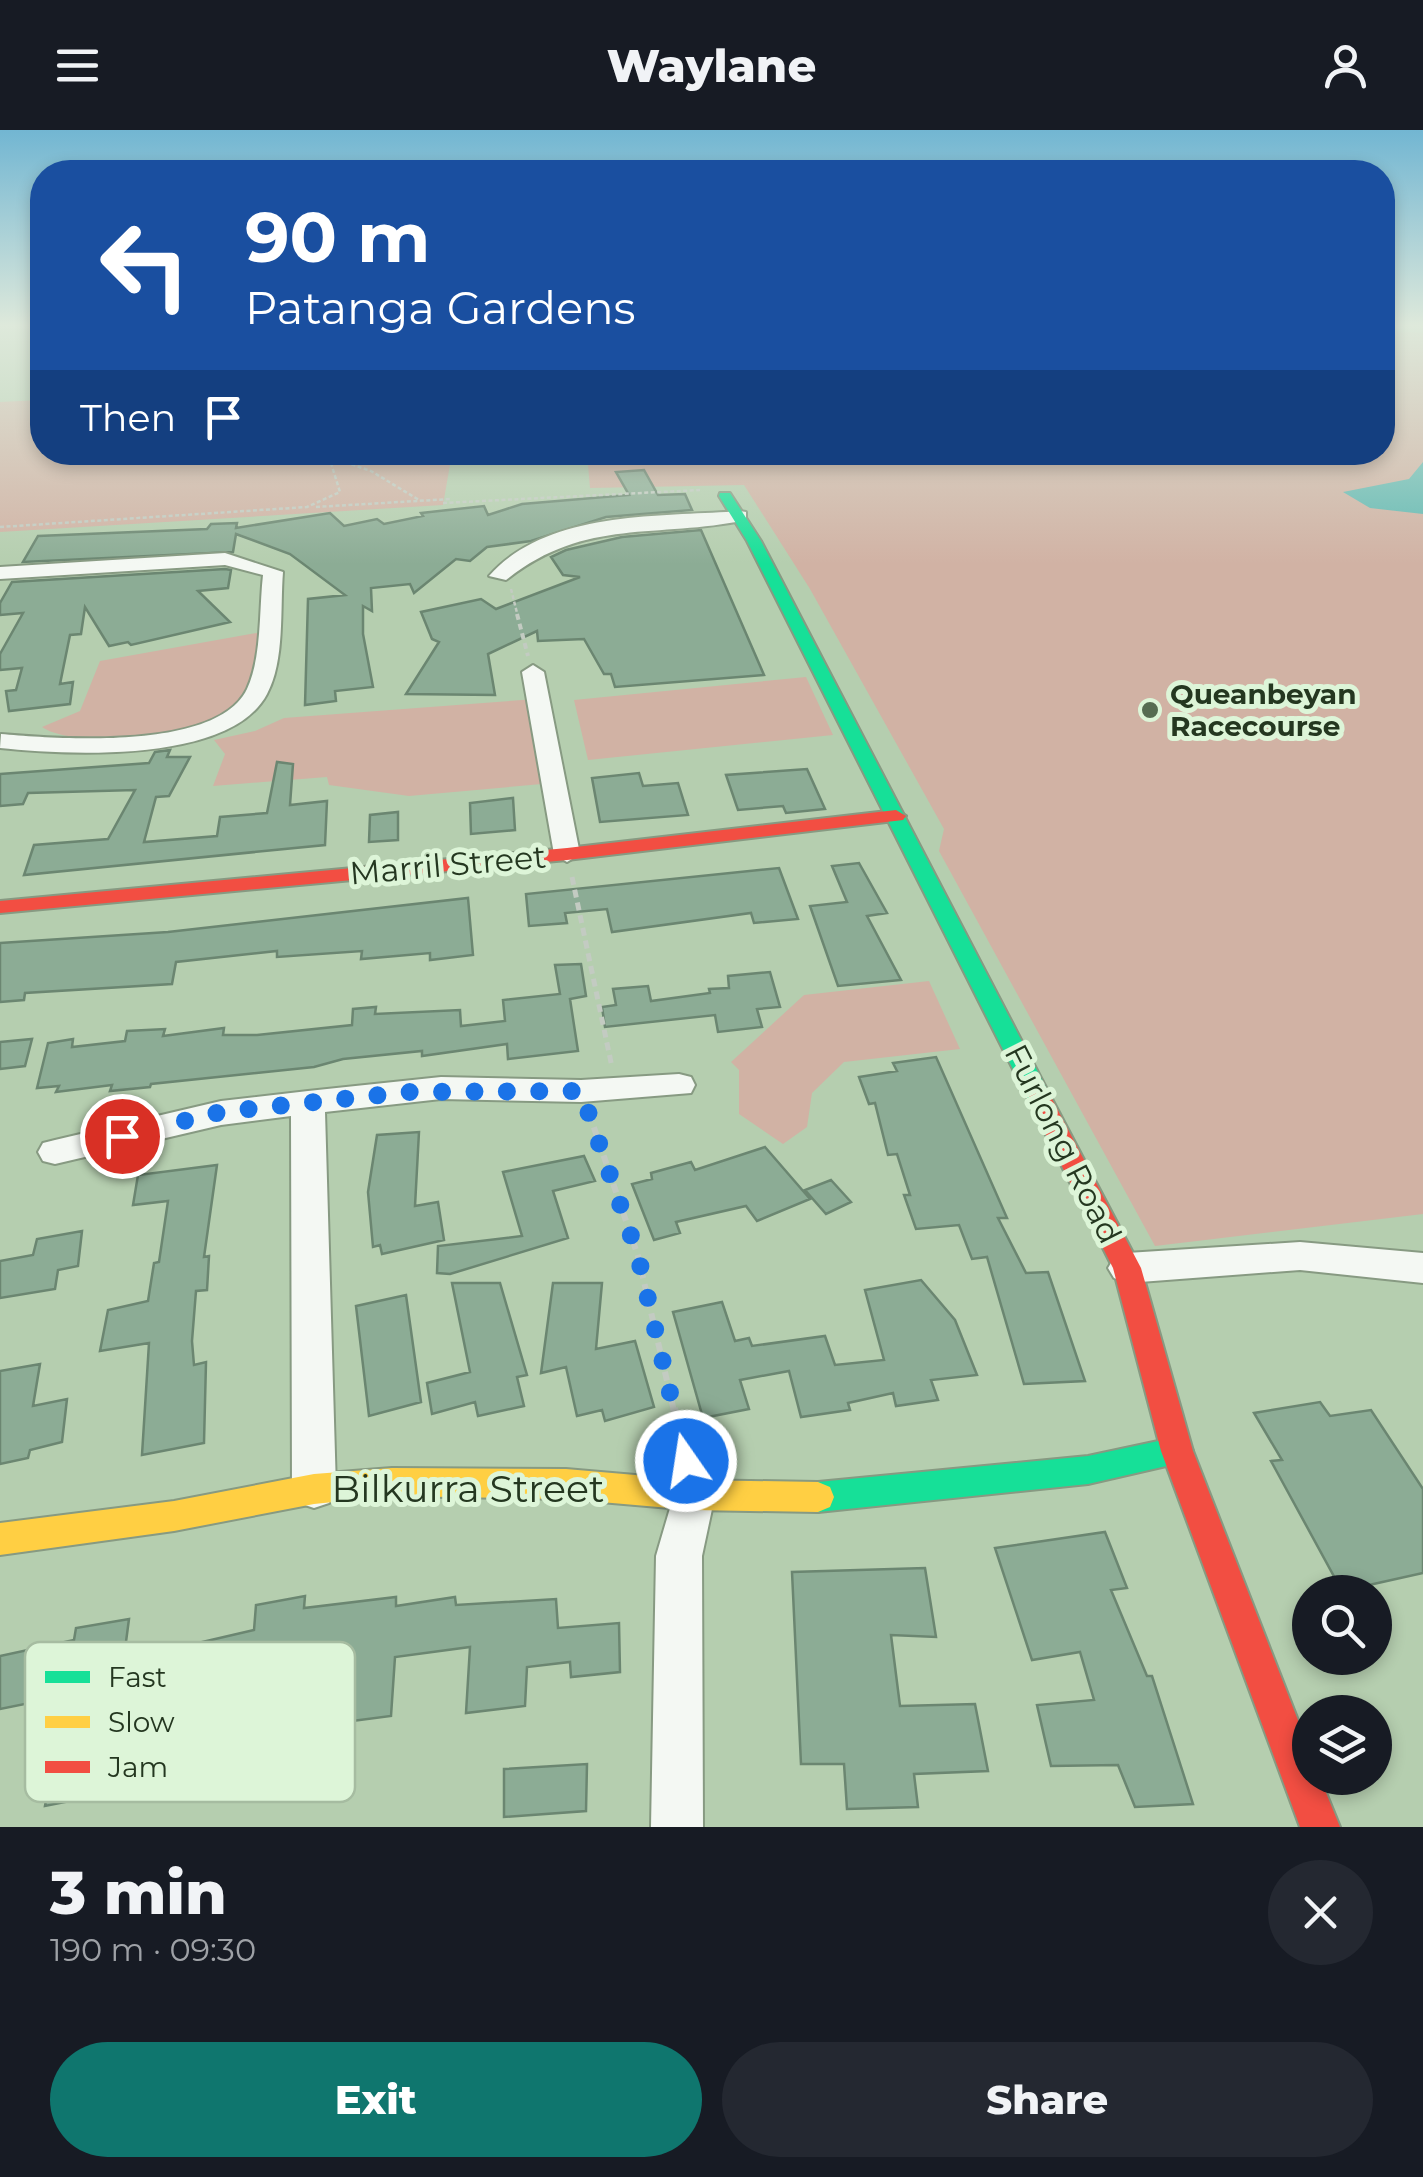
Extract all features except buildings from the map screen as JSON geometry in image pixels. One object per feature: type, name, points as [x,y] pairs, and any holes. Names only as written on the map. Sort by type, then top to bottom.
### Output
[{"type":"street","name":"Furlong Road","points":[[725,496],[740,516],[1127,1268],[1177,1451],[1320,1827]]},
{"type":"street","points":[[499,576],[512,564],[598,530],[740,516]]},
{"type":"street","points":[[0,574],[226,559],[273,572],[258,692],[241,714],[191,734],[44,746],[1,741]]},
{"type":"street","points":[[533,672],[567,854]]},
{"type":"street","name":"Marril Street","points":[[0,907],[567,854],[896,816]]},
{"type":"street","points":[[55,1152],[221,1112],[308,1102],[441,1088],[581,1091],[679,1085]]},
{"type":"street","points":[[308,1102],[314,1489]]},
{"type":"street","points":[[1127,1268],[1300,1256],[1423,1268]]},
{"type":"street","name":"Bilkurra Street","points":[[0,1539],[174,1516],[314,1489],[392,1482],[566,1484],[693,1495],[812,1498],[1088,1470],[1177,1451]]},
{"type":"street","points":[[677,1827],[679,1556],[693,1495]]},
{"type":"path","points":[[307,506],[340,492],[332,465]]},
{"type":"path","points":[[354,465],[372,471],[419,500]]},
{"type":"path","points":[[443,502],[694,489],[725,496]]},
{"type":"path","points":[[0,527],[307,506],[463,501]]},
{"type":"path","points":[[499,576],[510,586],[533,672]]},
{"type":"path","points":[[567,854],[617,1090]]},
{"type":"path","points":[[581,1091],[638,1256],[693,1495]]},
{"type":"shaded area","points":[[0,406],[30,406],[30,465],[450,465],[443,505],[0,532]]},
{"type":"shaded area","name":"Queanbeyan Racecourse","points":[[1395,406],[1423,406],[1423,1214],[1155,1246],[939,851],[944,829],[810,589],[744,485],[590,488],[588,465],[1395,465]]},
{"type":"shaded area","points":[[262,632],[245,696],[232,712],[216,720],[166,733],[108,739],[58,734],[42,727],[80,711],[100,661]]},
{"type":"shaded area","points":[[806,677],[833,735],[588,760],[574,700]]},
{"type":"shaded area","points":[[536,699],[553,783],[409,796],[329,785],[327,777],[213,786],[225,754],[214,740],[255,731],[284,718]]},
{"type":"shaded area","points":[[929,981],[960,1049],[844,1062],[812,1093],[807,1127],[783,1144],[739,1114],[739,1070],[731,1062],[804,995]]},
{"type":"water","points":[[1423,462],[1423,514],[1370,508],[1343,492],[1409,479]]},
{"type":"traffic: fast","points":[[725,496],[754,541],[1040,1099]]},
{"type":"traffic: fast","points":[[818,1497],[1088,1470],[1177,1451]]},
{"type":"traffic: slow","points":[[0,1539],[174,1516],[314,1489],[392,1482],[566,1484],[693,1495],[818,1497]]},
{"type":"traffic: jam","points":[[0,907],[567,854],[896,816]]},
{"type":"traffic: jam","points":[[1040,1099],[1127,1268],[1177,1451],[1320,1827]]},
{"type":"place","name":"Queanbeyan Racecourse","points":[[1150,710]]},
{"type":"route","points":[[122,1136],[221,1112],[441,1088],[581,1091],[638,1256],[686,1461]]}]
